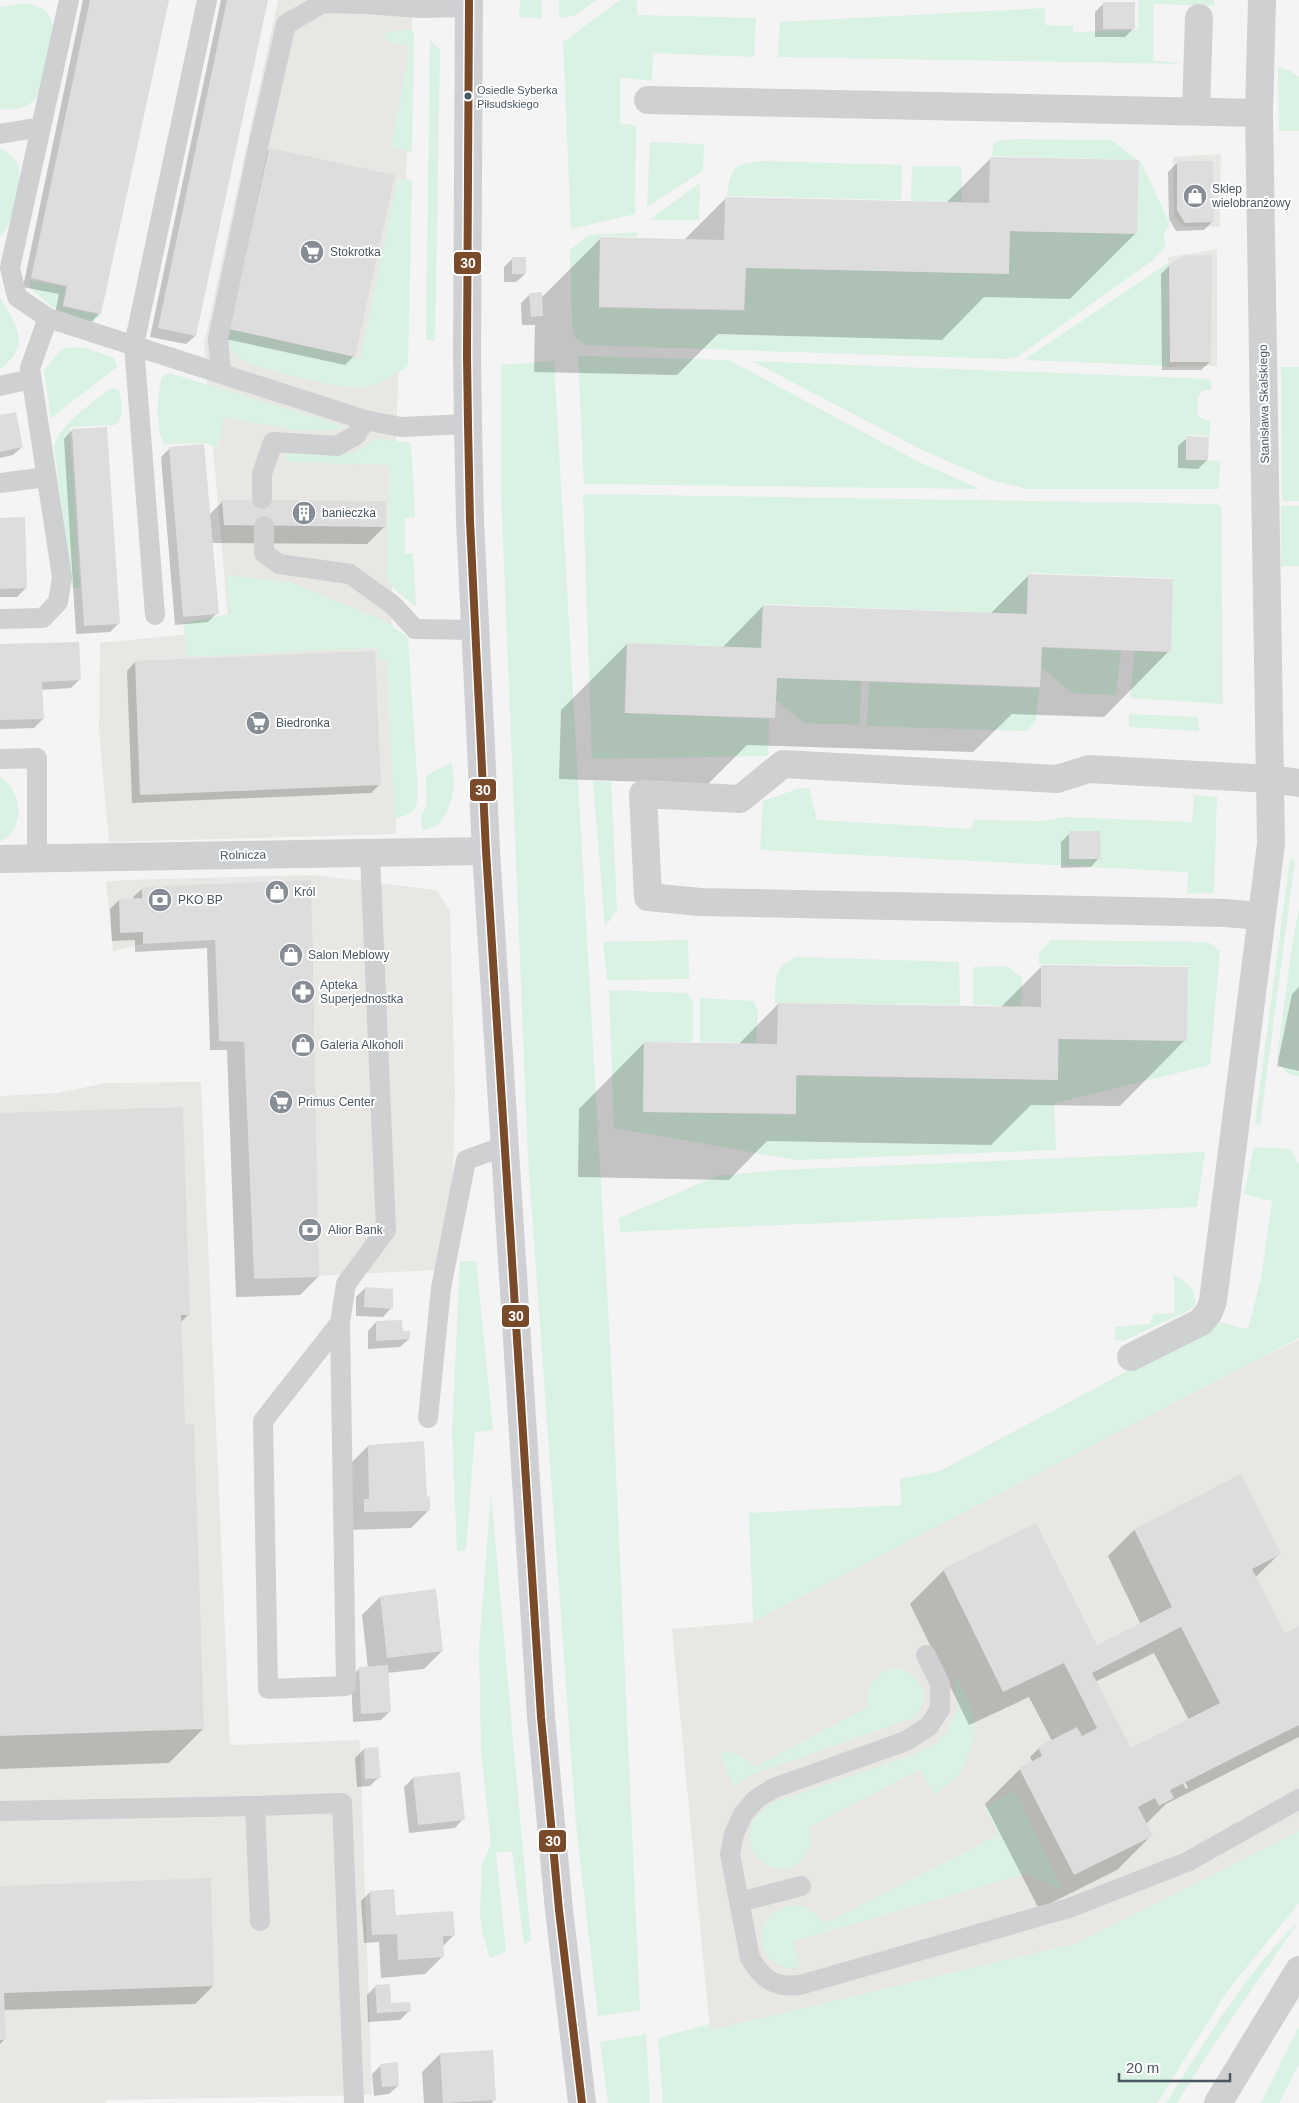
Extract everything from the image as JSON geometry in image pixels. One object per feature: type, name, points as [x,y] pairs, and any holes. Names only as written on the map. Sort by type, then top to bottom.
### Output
[{"type":"street","name":"Stanisława Skalskiego","points":[[1131,1357],[1201,1322],[1209,1312],[1213,1301],[1260,916],[1271,844],[1259,113],[1262,0]]},
{"type":"street","points":[[469,3],[468,424],[475,630],[486,851],[541,1717],[582,2103]]},
{"type":"street","points":[[1196,111],[1199,18]]},
{"type":"street","points":[[648,100],[1259,113]]},
{"type":"street","points":[[1260,916],[1225,913],[700,902],[648,896],[643,794],[740,799],[783,764],[1057,778],[1089,769],[1271,779],[1299,783]]},
{"type":"street","name":"Rolnicza","points":[[0,859],[486,851]]},
{"type":"street","points":[[1218,2103],[1299,1970]]},
{"type":"lane","points":[[69,0],[41,127],[6,259],[17,297],[48,318],[365,420],[401,427],[468,424]]},
{"type":"lane","points":[[155,615],[134,345],[207,0]]},
{"type":"lane","points":[[221,373],[218,339],[286,24],[323,3],[420,8],[469,3]]},
{"type":"lane","points":[[0,134],[41,127]]},
{"type":"lane","points":[[0,619],[43,618],[58,602],[62,577],[30,368],[48,318]]},
{"type":"lane","points":[[0,386],[31,379]]},
{"type":"lane","points":[[262,499],[262,474],[273,442],[337,446],[356,435],[365,420]]},
{"type":"lane","points":[[0,483],[46,478]]},
{"type":"lane","points":[[264,526],[264,552],[279,564],[350,574],[393,605],[415,629],[475,630]]},
{"type":"lane","points":[[0,759],[37,758],[37,858]]},
{"type":"lane","points":[[340,1323],[263,1421],[268,1689],[346,1686],[340,1323],[346,1284],[386,1230],[370,854]]},
{"type":"lane","points":[[428,1418],[441,1288],[466,1160],[504,1146]]},
{"type":"lane","points":[[926,1655],[940,1684],[940,1709],[929,1726],[906,1741],[774,1788],[756,1799],[743,1814],[734,1834],[730,1854],[750,1958],[758,1972],[769,1980],[786,1986],[800,1985],[1068,1908],[1187,1862],[1299,1799]]},
{"type":"lane","points":[[0,1811],[342,1804],[354,2103]]},
{"type":"lane","points":[[255,1806],[260,1922]]},
{"type":"lane","points":[[739,1902],[801,1886]]},
{"type":"shaded area","points":[[278,0],[413,0],[394,490],[391,648],[396,834],[109,842],[99,731],[100,643],[229,630],[204,344]]},
{"type":"shaded area","points":[[1221,154],[1220,227],[1183,226],[1174,216],[1173,157]]},
{"type":"shaded area","points":[[1217,249],[1217,366],[1167,367],[1168,257]]},
{"type":"shaded area","points":[[313,875],[436,890],[450,910],[455,1093],[453,1175],[436,1270],[254,1279],[244,1042],[219,1041],[215,940],[143,944],[113,951],[106,882]]},
{"type":"shaded area","points":[[201,1082],[230,1745],[358,1740],[360,1743],[372,2095],[106,2100],[106,2103],[0,2103],[0,1096],[58,1093],[106,1083]]},
{"type":"shaded area","points":[[1299,1340],[1299,1831],[1077,1943],[710,2031],[672,1629],[753,1622],[1017,1472]]},
{"type":"green space","points":[[520,0],[541,0],[542,19],[519,17]]},
{"type":"green space","points":[[559,0],[596,0],[574,16],[559,18]]},
{"type":"green space","points":[[620,0],[637,0],[637,15],[756,18],[754,57],[653,53],[652,81],[620,77],[620,123],[636,126],[635,214],[571,229],[563,42]]},
{"type":"green space","points":[[1139,0],[1214,0],[1215,6],[1154,4],[1153,60],[1183,64],[778,57],[780,22],[1045,8],[1045,25],[1073,26],[1073,32],[1138,30]]},
{"type":"green space","points":[[26,3],[44,10],[52,21],[53,27],[43,76],[36,98],[33,101],[19,108],[10,110],[0,109],[0,7]]},
{"type":"green space","points":[[408,29],[414,31],[412,152],[391,147],[410,47],[386,41],[385,33]]},
{"type":"green space","points":[[430,40],[440,50],[435,342],[426,339]]},
{"type":"green space","points":[[1278,67],[1289,70],[1299,77],[1299,131],[1279,131]]},
{"type":"green space","points":[[1016,139],[1111,140],[1138,160],[992,156],[993,145],[998,141]]},
{"type":"green space","points":[[650,142],[704,144],[703,171],[647,207]]},
{"type":"green space","points":[[0,148],[8,153],[18,164],[19,179],[12,213],[4,232],[0,236]]},
{"type":"green space","points":[[765,161],[902,165],[901,200],[727,196],[730,178],[736,168],[747,163]]},
{"type":"green space","points":[[1139,161],[1170,224],[1164,233],[1165,247],[1153,260],[1017,357],[1004,359],[586,345],[575,338],[572,324],[570,250],[588,235],[637,232],[637,237],[600,236],[599,308],[745,311],[746,268],[1008,274],[1010,231],[1137,234]]},
{"type":"green space","points":[[912,166],[961,166],[962,202],[911,201]]},
{"type":"green space","points":[[398,178],[412,180],[408,366],[375,384],[363,388],[353,388],[278,373],[246,362],[238,357],[230,344],[229,329],[360,359]]},
{"type":"green space","points":[[700,183],[699,220],[649,220]]},
{"type":"green space","points":[[1168,263],[1169,366],[1024,360]]},
{"type":"green space","points":[[30,280],[66,287],[62,307],[101,315],[92,323],[52,307],[30,288]]},
{"type":"green space","points":[[0,297],[16,326],[19,343],[10,360],[0,369]]},
{"type":"green space","points":[[86,348],[114,358],[117,367],[51,418],[44,370],[62,349]]},
{"type":"green space","points":[[578,356],[729,360],[917,461],[980,489],[584,484]]},
{"type":"green space","points":[[554,361],[611,1360],[640,2010],[598,2016],[576,1825],[528,1158],[501,490],[501,365]]},
{"type":"green space","points":[[752,361],[1211,379],[1211,390],[1203,390],[1198,396],[1197,415],[1204,420],[1210,420],[1210,436],[1186,435],[1186,460],[1220,461],[1219,489],[1027,489],[991,480],[924,451]]},
{"type":"green space","points":[[1281,367],[1299,367],[1299,501],[1282,501]]},
{"type":"green space","points":[[169,373],[344,426],[339,430],[299,431],[224,417],[218,448],[205,443],[164,444],[159,429],[158,402],[162,377]]},
{"type":"green space","points":[[111,388],[119,390],[122,404],[121,418],[115,425],[71,427],[70,430],[80,587],[72,588],[54,447],[57,438],[69,422]]},
{"type":"green space","points":[[377,438],[411,443],[415,517],[405,518],[405,554],[413,553],[416,607],[394,589],[386,577],[390,465],[291,462],[284,457],[286,453],[353,453]]},
{"type":"green space","points":[[583,494],[1217,504],[1221,507],[1223,704],[1130,698],[1135,651],[1171,652],[1173,578],[1028,573],[1026,614],[763,604],[761,648],[627,643],[624,713],[769,719],[768,756],[592,759]]},
{"type":"green space","points":[[1281,506],[1299,506],[1299,566],[1281,566]]},
{"type":"green space","points":[[226,575],[290,582],[381,619],[408,637],[418,793],[417,804],[409,814],[394,819],[387,660],[377,660],[378,648],[186,657],[184,623],[230,614]]},
{"type":"green space","points":[[1042,648],[1121,651],[1116,695],[1072,693],[1041,667]]},
{"type":"green space","points":[[777,678],[861,681],[860,725],[804,723],[776,700]]},
{"type":"green space","points":[[869,682],[1039,688],[1036,720],[1027,731],[867,726]]},
{"type":"green space","points":[[1129,714],[1198,717],[1199,731],[1129,727]]},
{"type":"green space","points":[[451,762],[454,778],[452,796],[447,812],[437,825],[422,831],[421,817],[427,804],[426,776]]},
{"type":"green space","points":[[0,777],[8,783],[13,791],[17,800],[18,810],[14,828],[0,842]]},
{"type":"green space","points":[[593,781],[611,782],[617,910],[605,927]]},
{"type":"green space","points":[[809,788],[817,820],[972,829],[973,820],[1043,821],[1064,817],[1192,822],[1194,795],[1217,797],[1214,893],[1187,894],[1188,872],[760,850],[763,801],[797,789]]},
{"type":"green space","points":[[1290,859],[1295,860],[1260,1125],[1255,1123]]},
{"type":"green space","points":[[1299,909],[1299,1076],[1291,1075],[1285,1071],[1277,1058],[1292,946]]},
{"type":"green space","points":[[688,940],[689,979],[607,980],[603,942]]},
{"type":"green space","points":[[1051,940],[1208,942],[1220,951],[1210,1065],[1054,1103],[1056,1150],[796,1160],[614,1128],[609,990],[686,993],[693,1001],[693,1042],[643,1042],[643,1112],[796,1115],[797,1076],[1058,1080],[1059,1039],[1187,1041],[1188,966],[1039,964],[1039,953]]},
{"type":"green space","points":[[796,957],[959,962],[960,1005],[775,1003],[777,975],[783,965]]},
{"type":"green space","points":[[1007,966],[1022,978],[1021,1006],[973,1005],[973,967]]},
{"type":"green space","points":[[700,998],[753,1001],[758,1010],[756,1043],[700,1042]]},
{"type":"green space","points":[[1254,1147],[1291,1149],[1299,1166],[1299,1338],[753,1622],[749,1513],[901,1505],[900,1479],[940,1471],[1219,1322],[1248,1329],[1261,1278],[1272,1201],[1244,1194]]},
{"type":"green space","points":[[1205,1152],[1197,1207],[620,1232],[619,1218],[717,1176],[779,1170]]},
{"type":"green space","points":[[460,1261],[476,1261],[493,1430],[475,1432],[466,1550],[457,1552],[452,1433]]},
{"type":"green space","points":[[1174,1274],[1190,1287],[1194,1295],[1195,1306],[1123,1341],[1115,1340],[1115,1327],[1149,1324],[1154,1314],[1175,1313]]},
{"type":"green space","points":[[491,1493],[531,1941],[524,1944],[512,1851],[496,1853],[506,1952],[490,1958],[483,1935],[480,1915],[482,1864],[491,1845],[481,1749],[479,1649]]},
{"type":"green space","points":[[896,1668],[912,1675],[922,1688],[924,1695],[923,1703],[920,1711],[913,1718],[756,1773],[734,1788],[720,1753],[730,1752],[738,1754],[754,1767],[868,1707],[868,1693],[873,1681],[882,1673]]},
{"type":"green space","points":[[954,1673],[973,1707],[975,1733],[964,1767],[956,1778],[935,1795],[919,1770],[808,1828],[810,1847],[804,1857],[793,1867],[781,1869],[769,1865],[758,1857],[751,1846],[750,1832],[756,1817],[771,1803],[912,1755],[938,1742],[947,1732],[958,1707]]},
{"type":"green space","points":[[1015,1790],[1063,1890],[1025,1874],[792,1942],[800,1968],[785,1967],[774,1962],[766,1954],[761,1934],[765,1923],[773,1914],[787,1906],[799,1905],[810,1910],[825,1923],[998,1835],[985,1807]]},
{"type":"green space","points":[[1299,1831],[1299,1903],[1228,1990],[1157,2103],[663,2103],[658,2038],[709,2024],[710,2030],[1077,1943]]},
{"type":"green space","points":[[1299,1921],[1215,2043],[1177,2103],[1166,2103],[1227,2008],[1261,1963]]},
{"type":"green space","points":[[1299,2026],[1299,2064],[1279,2103],[1261,2103]]},
{"type":"green space","points":[[646,2034],[650,2103],[608,2103],[600,2042]]},
{"type":"building","points":[[90,0],[169,0],[101,314],[63,306],[67,286],[31,278]]},
{"type":"building","points":[[227,0],[268,0],[196,336],[158,328]]},
{"type":"building","points":[[1103,2],[1135,2],[1135,29],[1103,29]]},
{"type":"building","name":"Stokrotka","points":[[269,148],[395,175],[355,357],[229,329]]},
{"type":"building","points":[[990,157],[1139,160],[1137,234],[1010,231],[1009,274],[746,268],[744,310],[599,307],[600,237],[724,240],[725,197],[989,203]]},
{"type":"building","name":"Sklep wielobranżowy","points":[[1177,161],[1213,161],[1214,222],[1185,223],[1177,210]]},
{"type":"building","points":[[1212,255],[1211,362],[1170,362],[1169,264],[1183,256]]},
{"type":"building","points":[[512,257],[526,257],[526,274],[512,274]]},
{"type":"building","points":[[542,292],[543,316],[531,317],[529,293]]},
{"type":"building","points":[[16,412],[23,447],[0,452],[0,415]]},
{"type":"building","points":[[107,427],[120,624],[84,626],[72,429]]},
{"type":"building","points":[[1186,436],[1209,437],[1208,460],[1186,460]]},
{"type":"building","points":[[204,444],[219,614],[183,617],[169,447]]},
{"type":"building","name":"banieczka","points":[[222,500],[386,501],[386,527],[224,525]]},
{"type":"building","points":[[25,517],[27,588],[0,589],[0,518]]},
{"type":"building","points":[[1028,574],[1173,579],[1171,652],[1042,647],[1040,687],[777,678],[775,718],[625,713],[627,643],[761,648],[763,605],[1027,614]]},
{"type":"building","points":[[79,642],[81,680],[42,682],[44,719],[0,720],[0,644]]},
{"type":"building","name":"Biedronka","points":[[375,651],[381,785],[140,795],[135,661]]},
{"type":"building","points":[[1069,831],[1100,831],[1101,859],[1069,859]]},
{"type":"building","name":"Primus Center","points":[[311,880],[319,1277],[254,1279],[244,1042],[219,1041],[215,940],[143,944],[143,932],[120,933],[119,899],[142,898],[142,887]]},
{"type":"building","points":[[1041,965],[1188,967],[1187,1041],[1058,1039],[1058,1080],[796,1075],[796,1114],[643,1112],[644,1042],[777,1044],[778,1003],[1041,1007]]},
{"type":"building","points":[[183,1107],[190,1315],[181,1315],[185,1424],[194,1424],[204,1729],[0,1736],[0,1113]]},
{"type":"building","points":[[365,1287],[393,1289],[393,1309],[364,1307]]},
{"type":"building","points":[[402,1320],[403,1331],[410,1331],[410,1339],[376,1341],[376,1321]]},
{"type":"building","points":[[424,1441],[427,1497],[430,1496],[430,1511],[364,1512],[364,1499],[369,1499],[368,1445]]},
{"type":"building","points":[[1241,1474],[1281,1554],[1252,1569],[1285,1633],[1299,1626],[1299,1725],[1170,1790],[1174,1798],[1159,1806],[1155,1798],[1138,1807],[1153,1836],[1074,1875],[1019,1768],[1042,1756],[1038,1747],[1077,1727],[1082,1736],[1097,1728],[1064,1663],[1003,1692],[943,1569],[1036,1523],[1097,1645],[1172,1607],[1134,1529]],"holes":[[[1181,1627],[1220,1703],[1131,1748],[1092,1673]]]},
{"type":"building","points":[[436,1589],[443,1651],[387,1658],[380,1596]]},
{"type":"building","points":[[388,1665],[391,1712],[361,1714],[359,1667]]},
{"type":"building","points":[[378,1747],[381,1778],[365,1779],[364,1748]]},
{"type":"building","points":[[460,1772],[465,1820],[418,1825],[413,1777]]},
{"type":"building","points":[[211,1878],[214,1986],[4,1993],[6,2040],[0,2040],[0,1886]]},
{"type":"building","points":[[394,1889],[396,1915],[453,1911],[455,1936],[443,1936],[444,1957],[398,1960],[397,1934],[372,1935],[370,1891]]},
{"type":"building","points":[[390,1984],[391,2003],[410,2002],[411,2011],[377,2013],[375,1985]]},
{"type":"building","points":[[493,2050],[496,2100],[443,2103],[440,2053]]},
{"type":"building","points":[[398,2062],[399,2086],[382,2087],[380,2064]]},
{"type":"transit line","name":"30","points":[[469,0],[468,424],[470,521],[486,851],[541,1717],[559,1910],[582,2103]]},
{"type":"place","name":"Osiedle Syberka Piłsudskiego","points":[[468,96]]},
{"type":"place","name":"Sklep wielobranżowy","points":[[1195,196]]},
{"type":"place","name":"Stokrotka","points":[[312,252]]},
{"type":"place","name":"banieczka","points":[[304,513]]},
{"type":"place","name":"Biedronka","points":[[258,723]]},
{"type":"place","name":"Król","points":[[277,892]]},
{"type":"place","name":"PKO BP","points":[[160,900]]},
{"type":"place","name":"Salon Meblowy","points":[[291,955]]},
{"type":"place","name":"Apteka Superjednostka","points":[[303,992]]},
{"type":"place","name":"Galeria Alkoholi","points":[[303,1045]]},
{"type":"place","name":"Primus Center","points":[[281,1102]]},
{"type":"place","name":"Alior Bank","points":[[310,1230]]}]
